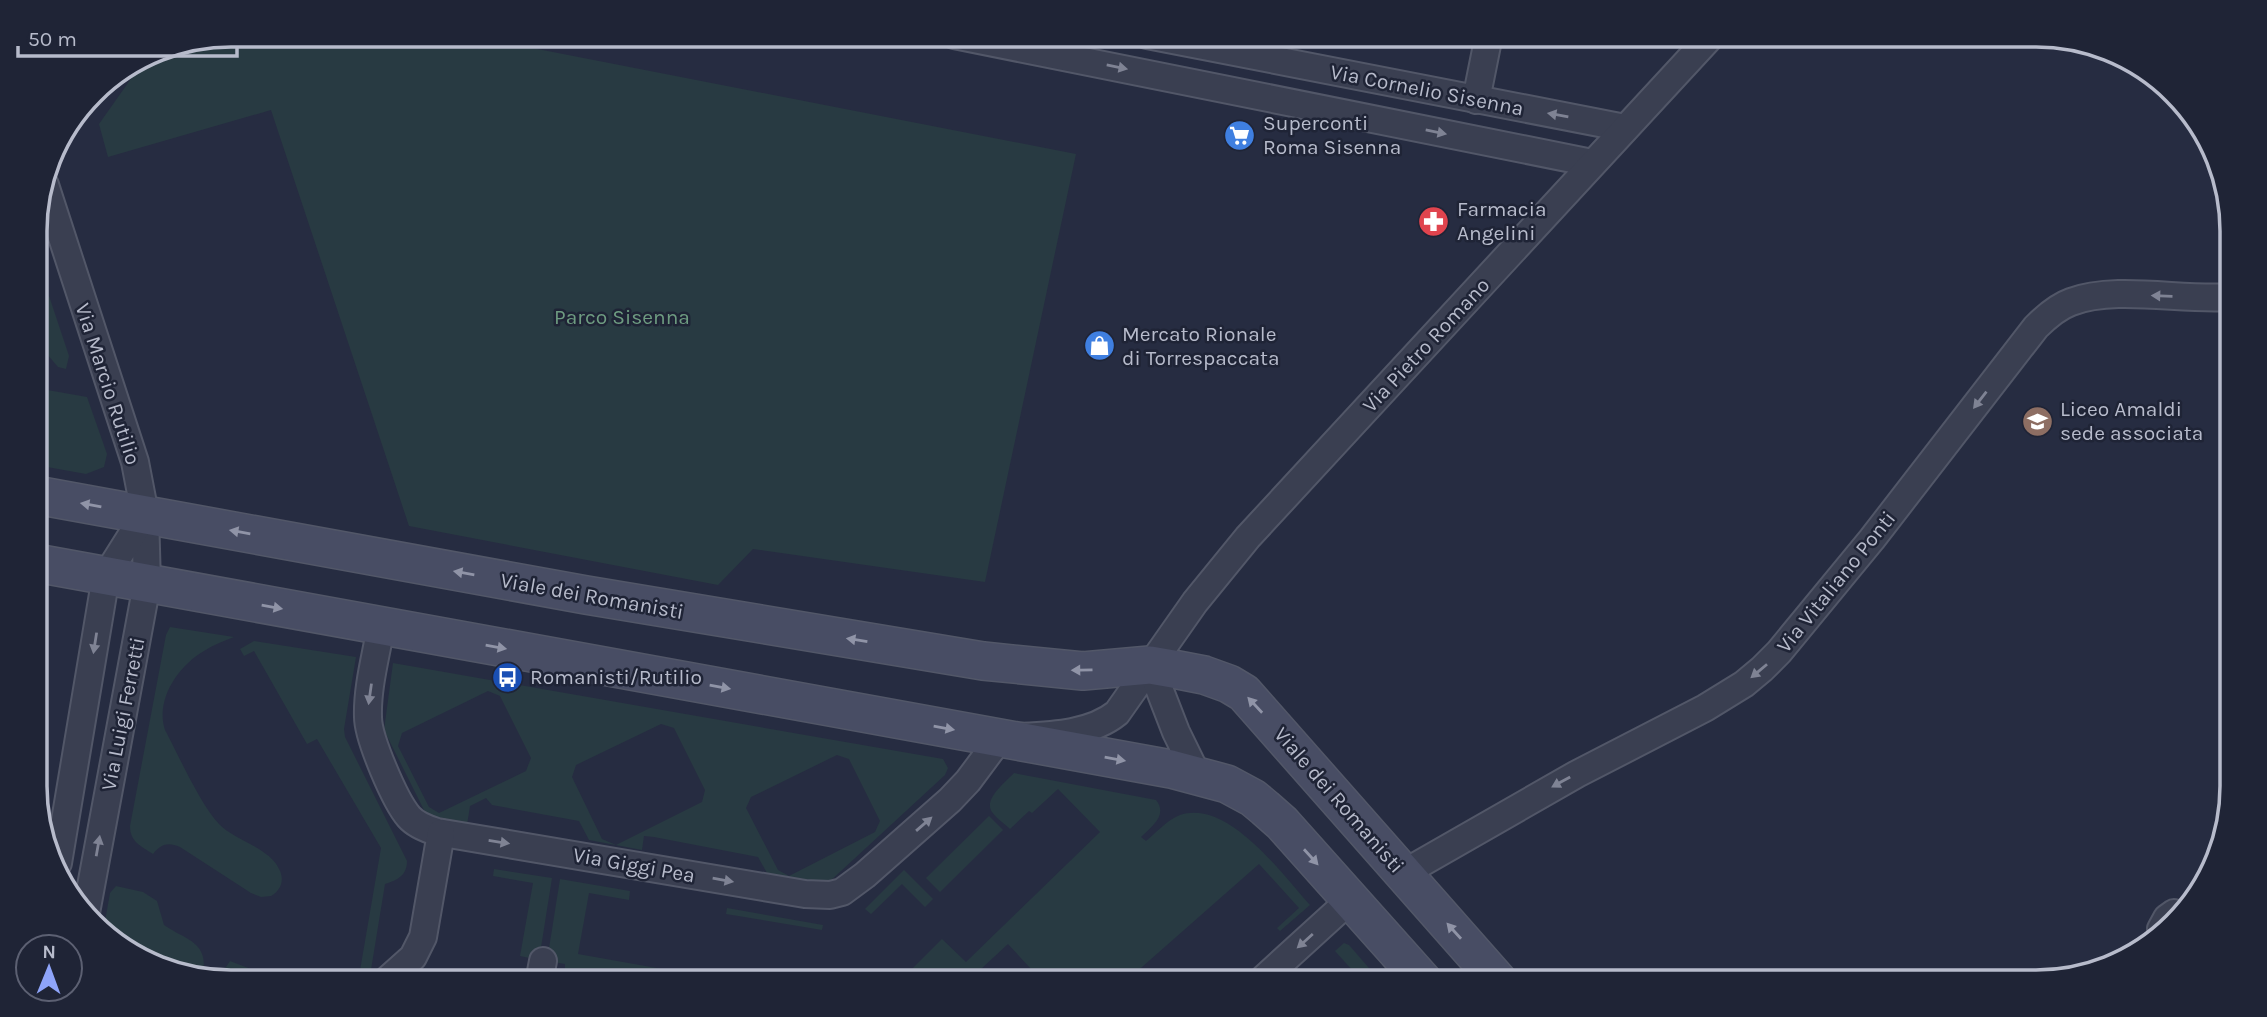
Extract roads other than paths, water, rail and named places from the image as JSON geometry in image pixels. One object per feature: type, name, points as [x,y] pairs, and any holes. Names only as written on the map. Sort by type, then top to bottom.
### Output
[{"type":"street","name":"Via Cornelio Sisenna","points":[[1014,47],[1592,163]]},
{"type":"street","name":"Via Cornelio Sisenna","points":[[1208,47],[1625,128]]},
{"type":"street","points":[[1476,100],[1487,47]]},
{"type":"street","name":"Via Pietro Romano","points":[[1150,665],[1208,584],[1248,537],[1701,47]]},
{"type":"street","name":"Via Marcio Rutilio","points":[[50,203],[135,462],[145,514]]},
{"type":"street","name":"Via Vitaliano Ponti","points":[[1404,873],[1567,779],[1704,708],[1744,684],[1762,669],[1872,539],[2036,327],[2052,312],[2073,301],[2107,295],[2220,297]]},
{"type":"street","name":"Viale dei Romanisti","points":[[48,497],[572,593],[984,661],[1083,671],[1150,665],[1203,675],[1229,684],[1244,693],[1488,969]]},
{"type":"street","points":[[106,576],[145,514]]},
{"type":"street","name":"Via Luigi Ferretti","points":[[88,902],[147,584],[145,514]]},
{"type":"street","points":[[47,565],[1197,775],[1239,789],[1282,823],[1413,969]]},
{"type":"street","name":"Via Luigi Ferretti","points":[[60,852],[106,576]]},
{"type":"street","name":"Via Giggi Pea","points":[[381,626],[369,699],[372,738],[408,816],[426,828],[441,833],[805,894],[830,895],[848,888],[865,875],[950,800],[1000,738]]},
{"type":"street","points":[[1000,738],[1056,733],[1103,723],[1122,708],[1150,665]]},
{"type":"street","points":[[1150,665],[1176,732],[1197,775]]},
{"type":"street","points":[[399,970],[413,957],[423,937],[441,833]]},
{"type":"street","points":[[1274,969],[1350,900]]},
{"type":"place","name":"Superconti Roma Sisenna","points":[[1240,135]]},
{"type":"place","name":"Farmacia Angelini","points":[[1434,221]]},
{"type":"place","name":"Mercato Rionale di Torrespaccata","points":[[1099,346]]},
{"type":"place","name":"Liceo Amaldi sede associata","points":[[2037,421]]},
{"type":"place","name":"Romanisti/Rutilio","points":[[507,677]]},
{"type":"park label","name":"Parco Sisenna","points":[[622,317]]}]
